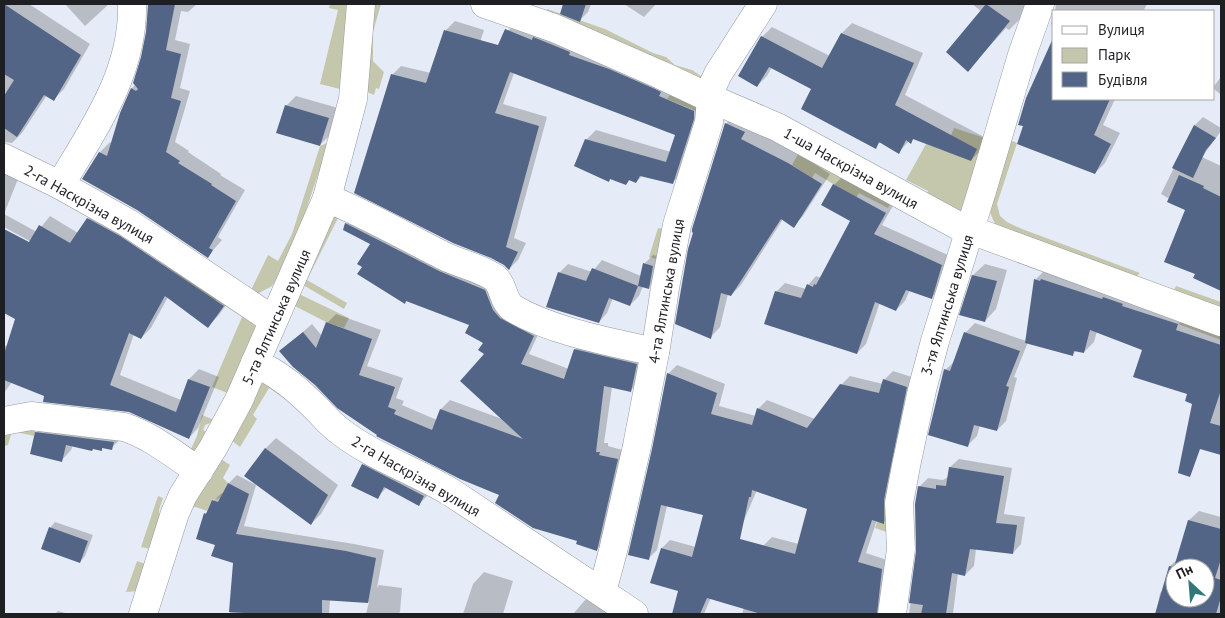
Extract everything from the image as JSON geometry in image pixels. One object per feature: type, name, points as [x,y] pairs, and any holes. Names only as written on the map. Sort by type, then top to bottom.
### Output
[{"type":"street","points":[[60,185],[106,108],[115,86],[129,40],[132,4]]},
{"type":"street","name":"5-та Ялтинська вулиця","points":[[143,614],[175,513],[225,427],[290,285],[327,198],[353,99],[362,4]]},
{"type":"street","name":"1-ша Наскрізна вулиця","points":[[486,4],[554,28],[788,132],[940,217],[970,230],[1221,322]]},
{"type":"street","name":"4-та Ялтинська вулиця","points":[[599,590],[605,581],[637,446],[677,225],[709,122],[714,81],[763,4]]},
{"type":"street","name":"3-тя Ялтинська вулиця","points":[[892,614],[901,549],[899,510],[906,466],[935,340],[1018,69],[1040,4]]},
{"type":"street","name":"2-га Наскрізна вулиця","points":[[4,158],[60,185],[140,230],[273,320]]},
{"type":"street","points":[[327,198],[364,213],[444,256],[493,277],[500,285],[509,306],[520,312],[566,330],[655,352]]},
{"type":"street","name":"2-га Наскрізна вулиця","points":[[255,363],[274,372],[353,441],[385,460],[452,493],[634,614]]},
{"type":"street","points":[[4,420],[31,416],[124,427],[160,443],[199,471]]},
{"type":"green space","points":[[330,4],[352,4],[343,51],[340,89],[320,84],[338,10],[329,8]]},
{"type":"green space","points":[[373,4],[381,4],[373,32],[373,61],[384,72],[379,89],[376,88],[374,95],[365,91]]},
{"type":"green space","points":[[547,9],[605,29],[653,53],[666,57],[675,65],[692,70],[704,78],[705,81],[545,14]]},
{"type":"green space","points":[[662,90],[699,98],[703,114],[667,99],[670,95]]},
{"type":"green space","points":[[954,128],[985,138],[965,213],[925,201],[928,191],[906,180],[926,144],[945,151]]},
{"type":"green space","points":[[1007,139],[1017,143],[997,204],[1000,216],[1007,222],[1022,229],[1140,273],[1133,280],[1017,238],[995,224],[989,210]]},
{"type":"green space","points":[[329,142],[304,216],[282,271],[272,286],[257,294],[251,290],[268,255],[278,261],[292,234],[320,146]]},
{"type":"green space","points":[[801,149],[893,199],[888,208],[859,193],[856,198],[815,173],[812,178],[792,165]]},
{"type":"green space","points":[[343,208],[307,280],[347,303],[344,309],[303,285],[335,210]]},
{"type":"green space","points":[[658,228],[670,230],[660,260],[649,257]]},
{"type":"green space","points":[[159,251],[256,325],[256,334],[230,394],[212,387],[242,317],[216,300],[214,302],[155,258]]},
{"type":"green space","points":[[1176,286],[1221,302],[1221,308],[1172,295]]},
{"type":"green space","points":[[299,294],[349,318],[344,328],[326,322],[293,305]]},
{"type":"green space","points":[[1187,318],[1221,331],[1221,340],[1178,324]]},
{"type":"green space","points":[[265,381],[322,424],[269,388],[253,415],[257,419],[240,447],[231,440],[256,389]]},
{"type":"green space","points":[[202,415],[214,420],[205,425],[203,430],[211,435],[194,458],[187,457],[197,436]]},
{"type":"green space","points":[[37,424],[34,436],[12,431],[8,445],[4,446],[4,425]]},
{"type":"green space","points":[[221,459],[230,465],[223,478],[228,483],[220,498],[212,500],[207,511],[196,507],[190,508],[206,485]]},
{"type":"green space","points":[[888,489],[895,535],[875,528]]},
{"type":"green space","points":[[158,496],[163,498],[159,510],[160,519],[151,549],[141,547]]},
{"type":"green space","points":[[137,561],[146,564],[138,591],[126,592]]},
{"type":"building","points":[[4,4],[81,55],[54,101],[44,95],[17,137],[4,128],[4,96],[14,80],[4,74]]},
{"type":"building","points":[[148,4],[175,4],[166,50],[181,54],[171,98],[181,101],[166,152],[180,161],[178,163],[236,201],[209,248],[213,250],[208,258],[137,210],[82,179],[99,152],[107,156],[120,113],[131,88],[136,91],[138,89],[133,83],[146,32]]},
{"type":"building","points":[[563,4],[586,4],[580,22],[560,14]]},
{"type":"building","points":[[986,4],[1010,21],[968,72],[946,52]]},
{"type":"building","points":[[505,29],[532,40],[533,37],[570,52],[569,55],[609,69],[655,89],[661,92],[659,96],[694,111],[694,119],[673,184],[640,176],[636,183],[629,180],[626,185],[610,179],[609,182],[574,166],[585,139],[666,162],[675,135],[510,72],[495,113],[539,126],[506,247],[518,252],[509,270],[491,258],[453,243],[354,193],[391,74],[426,83],[444,30],[498,45]]},
{"type":"building","points":[[841,33],[914,63],[895,105],[977,149],[971,161],[913,139],[911,144],[906,140],[899,154],[879,142],[876,149],[801,109],[811,89],[769,67],[757,87],[738,76],[761,36],[822,68]]},
{"type":"building","points":[[1052,40],[1052,100],[1110,100],[1094,135],[1111,144],[1095,174],[1017,144],[1023,126],[1018,125],[1026,98]]},
{"type":"building","points":[[285,105],[329,118],[320,146],[276,133]]},
{"type":"building","points":[[725,123],[745,132],[741,139],[788,163],[822,184],[794,228],[781,219],[731,296],[721,293],[711,339],[675,324],[688,249],[693,233],[692,229]]},
{"type":"building","points":[[1194,125],[1216,138],[1206,150],[1193,178],[1172,168]]},
{"type":"building","points":[[1179,175],[1204,186],[1203,188],[1221,197],[1221,291],[1193,278],[1195,274],[1164,262],[1185,210],[1167,202]]},
{"type":"building","points":[[833,184],[886,213],[874,234],[942,265],[932,299],[906,290],[896,311],[875,302],[857,354],[764,324],[775,291],[801,298],[807,284],[813,287],[814,284],[816,285],[850,221],[821,205]]},
{"type":"building","points":[[87,218],[120,236],[224,306],[208,328],[165,296],[141,339],[129,333],[110,385],[176,412],[188,379],[210,387],[189,439],[129,412],[43,402],[44,396],[4,380],[4,354],[15,319],[4,313],[4,229],[29,242],[39,225],[70,243]]},
{"type":"building","points":[[345,223],[439,271],[485,290],[493,310],[500,318],[534,336],[521,364],[564,379],[574,349],[637,364],[631,392],[604,386],[596,452],[600,452],[599,455],[618,459],[597,551],[576,544],[577,541],[533,528],[495,503],[499,495],[460,479],[376,436],[337,408],[315,385],[293,367],[279,351],[303,332],[316,348],[326,322],[372,339],[359,375],[395,387],[388,407],[396,410],[394,414],[432,430],[440,409],[523,439],[460,381],[484,354],[478,350],[483,343],[465,333],[469,325],[406,301],[405,304],[357,274],[362,267],[357,264],[370,244],[343,230]]},
{"type":"building","points":[[643,263],[653,266],[649,289],[638,286]]},
{"type":"building","points":[[592,268],[638,286],[630,306],[609,298],[599,323],[546,307],[558,272],[586,281]]},
{"type":"building","points":[[972,275],[997,281],[985,322],[959,315]]},
{"type":"building","points":[[1034,279],[1040,281],[1041,279],[1123,304],[1122,306],[1178,324],[1176,330],[1221,345],[1221,390],[1210,423],[1221,426],[1221,455],[1200,449],[1190,477],[1178,473],[1192,404],[1185,401],[1187,394],[1133,377],[1142,350],[1090,330],[1084,353],[1074,351],[1073,356],[1025,343]]},
{"type":"building","points":[[964,332],[1020,351],[1006,386],[1009,387],[997,431],[974,425],[968,447],[928,435],[944,369],[950,371]]},
{"type":"building","points":[[667,373],[717,393],[711,414],[752,425],[757,408],[807,428],[840,384],[879,393],[883,379],[907,387],[884,500],[884,524],[872,520],[858,562],[882,569],[877,614],[761,614],[707,598],[700,614],[672,614],[678,591],[650,583],[661,548],[692,557],[703,515],[661,505],[649,560],[628,555]],"holes":[[[752,490],[807,509],[795,554],[740,539]]]},
{"type":"building","points":[[35,432],[114,442],[112,450],[102,448],[102,451],[93,449],[92,451],[66,445],[62,462],[30,454]]},
{"type":"building","points":[[265,448],[328,495],[311,525],[244,476]]},
{"type":"building","points":[[362,464],[424,496],[419,506],[384,487],[378,499],[351,486]]},
{"type":"building","points":[[949,467],[1004,476],[996,523],[1017,525],[1013,554],[970,549],[965,576],[952,573],[946,614],[921,614],[923,605],[909,603],[916,551],[915,504],[918,486],[936,489],[936,485],[946,486]]},
{"type":"building","points":[[228,483],[249,494],[236,534],[346,551],[376,558],[368,603],[322,600],[322,614],[229,612],[233,563],[211,556],[215,545],[196,539],[204,513],[206,514],[212,500],[218,502]]},
{"type":"building","points":[[1188,520],[1221,529],[1221,559],[1215,578],[1215,558],[1177,558]]},
{"type":"building","points":[[49,527],[88,541],[80,563],[41,549]]},
{"type":"building","points":[[1215,578],[1221,580],[1221,597],[1216,614],[1155,614],[1165,580],[1165,608],[1215,608]]}]
